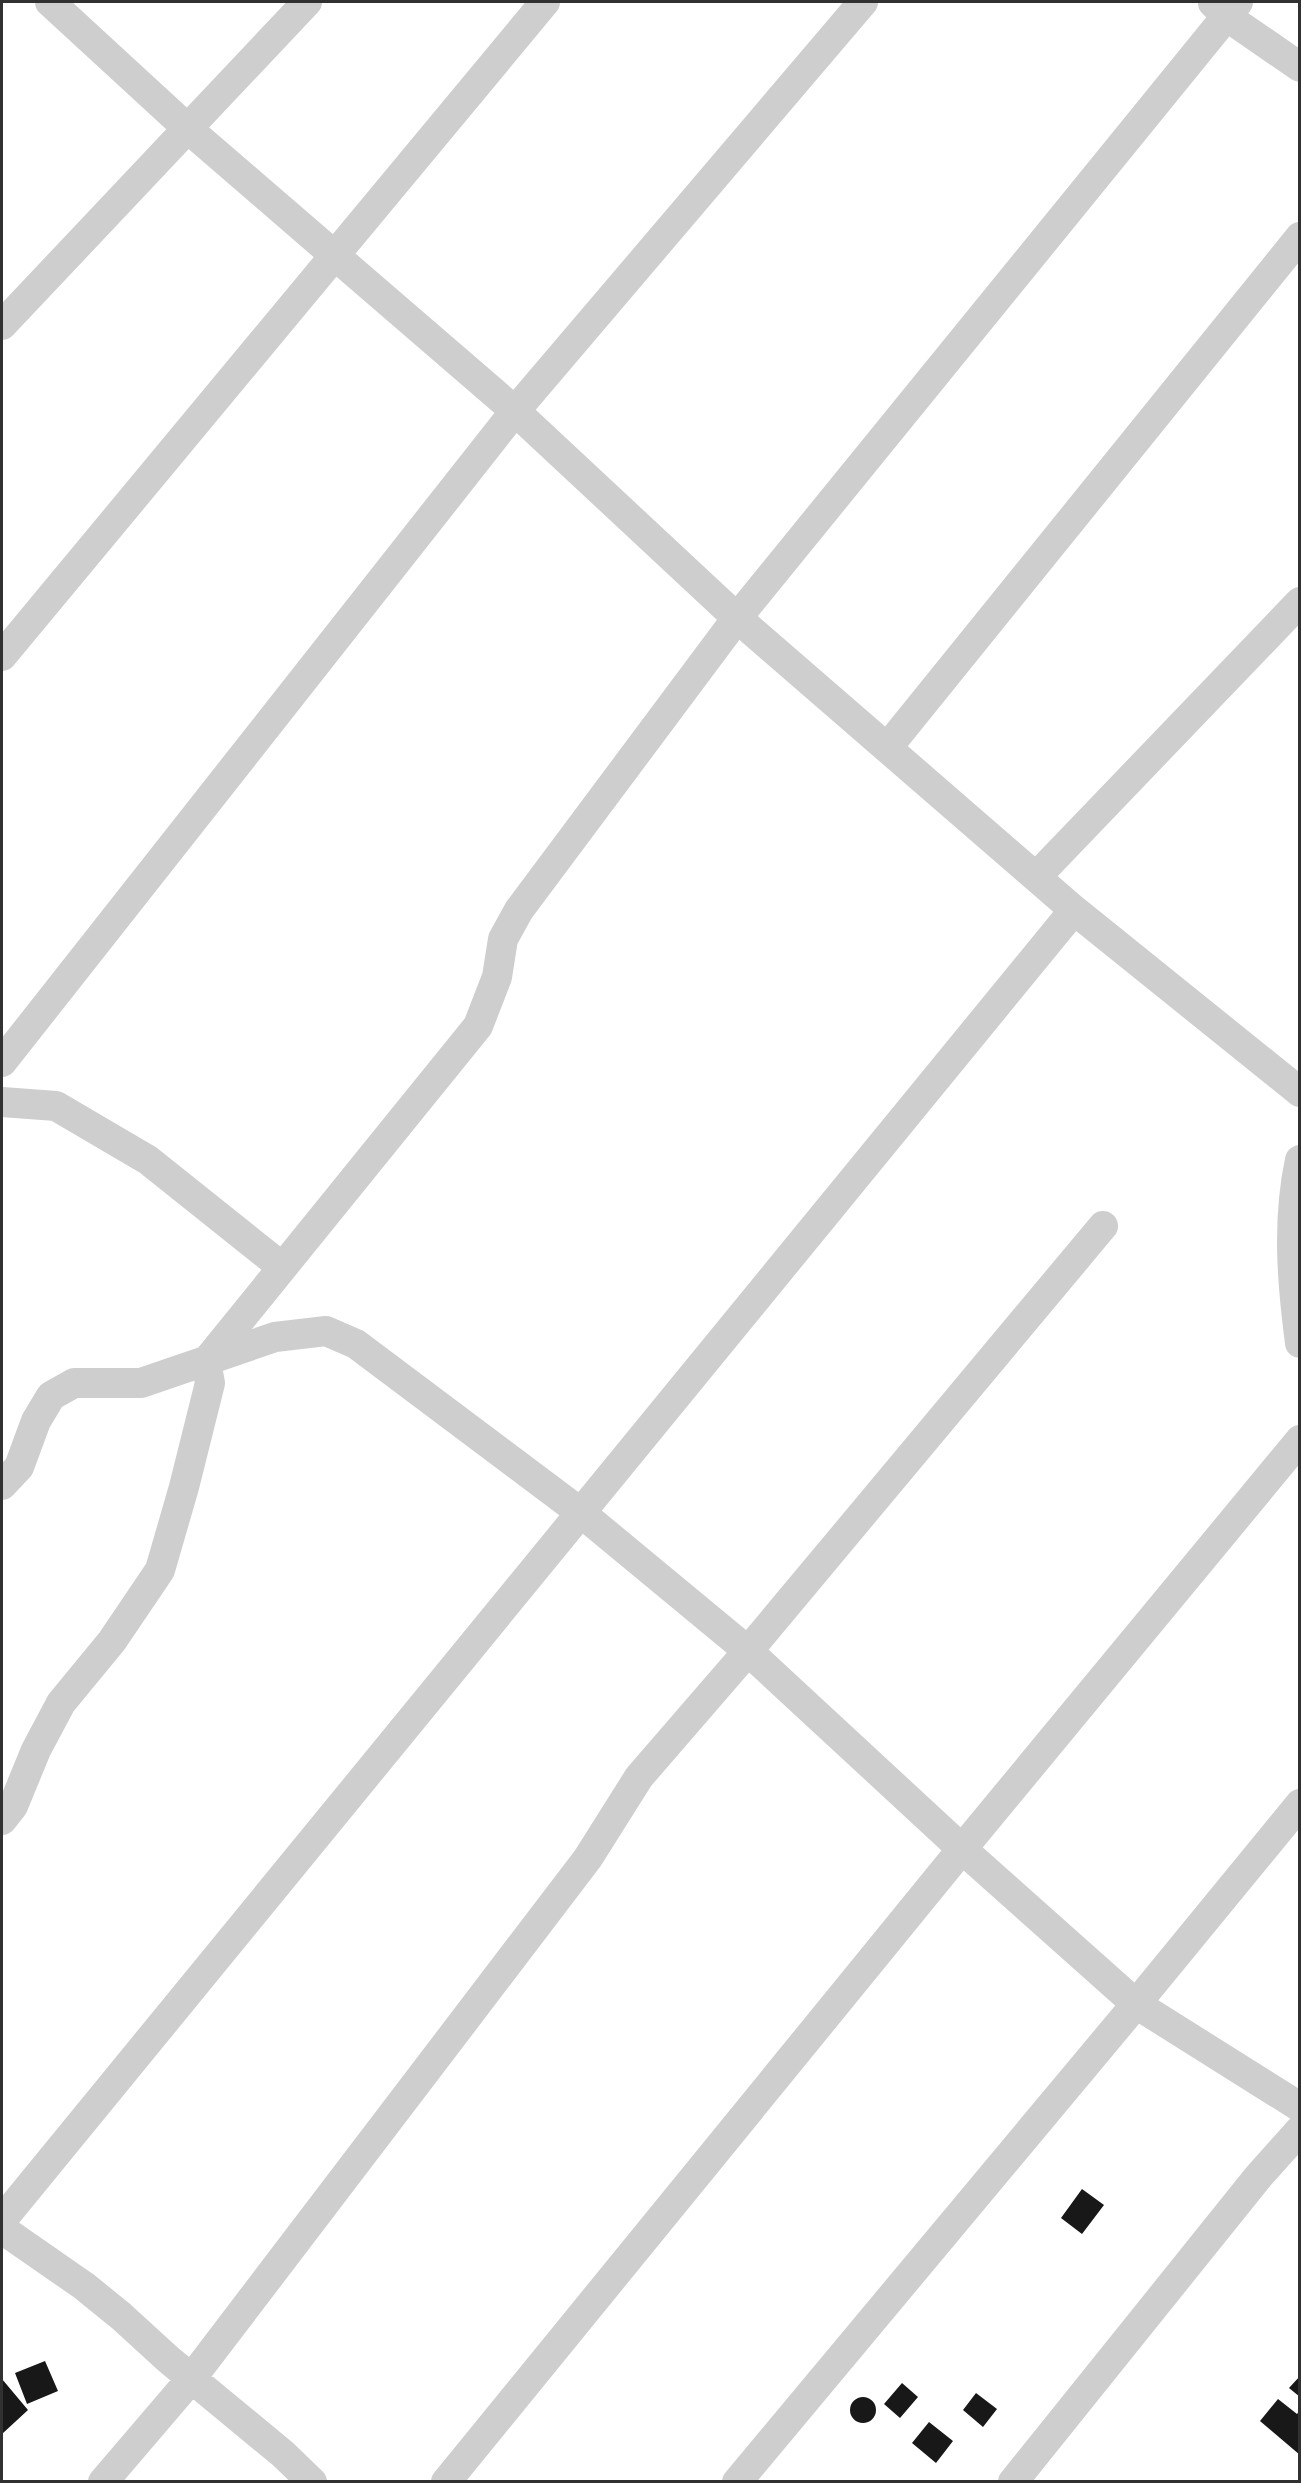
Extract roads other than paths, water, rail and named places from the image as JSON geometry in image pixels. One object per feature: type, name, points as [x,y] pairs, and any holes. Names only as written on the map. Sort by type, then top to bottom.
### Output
[{"type":"street","points":[[50,2],[188,128],[515,411],[737,618],[1074,910],[1299,1092]]},
{"type":"street","points":[[2,325],[307,2]]},
{"type":"street","points":[[2,656],[545,2]]},
{"type":"street","points":[[2,1062],[515,411],[863,2]]},
{"type":"street","points":[[2,1820],[13,1806],[36,1750],[61,1703],[112,1641],[160,1570],[210,1383],[206,1362],[478,1026],[497,977],[503,939],[519,910],[737,618],[1225,6],[1299,67]]},
{"type":"street","points":[[887,748],[1299,237]]},
{"type":"street","points":[[1036,877],[1299,602]]},
{"type":"street","points":[[2,2220],[1074,910]]},
{"type":"street","points":[[2,1102],[56,1106],[148,1160],[282,1267]]},
{"type":"street","points":[[1299,1160],[1294,1184],[1291,1260],[1299,1343]]},
{"type":"street","points":[[103,2481],[191,2379],[588,1858],[639,1777],[748,1651],[1103,1226]]},
{"type":"street","points":[[2,1485],[19,1467],[36,1421],[51,1396],[74,1383],[141,1383],[275,1337],[326,1331],[356,1344],[580,1512],[748,1651],[962,1849],[1136,2004],[1299,2107]]},
{"type":"street","points":[[446,2481],[1299,1440]]},
{"type":"street","points":[[737,2481],[1136,2004],[1299,1804]]},
{"type":"street","points":[[1013,2481],[1251,2186],[1299,2130]]},
{"type":"street","points":[[2,2229],[84,2286],[148,2338],[191,2379],[283,2454],[312,2481]]}]
